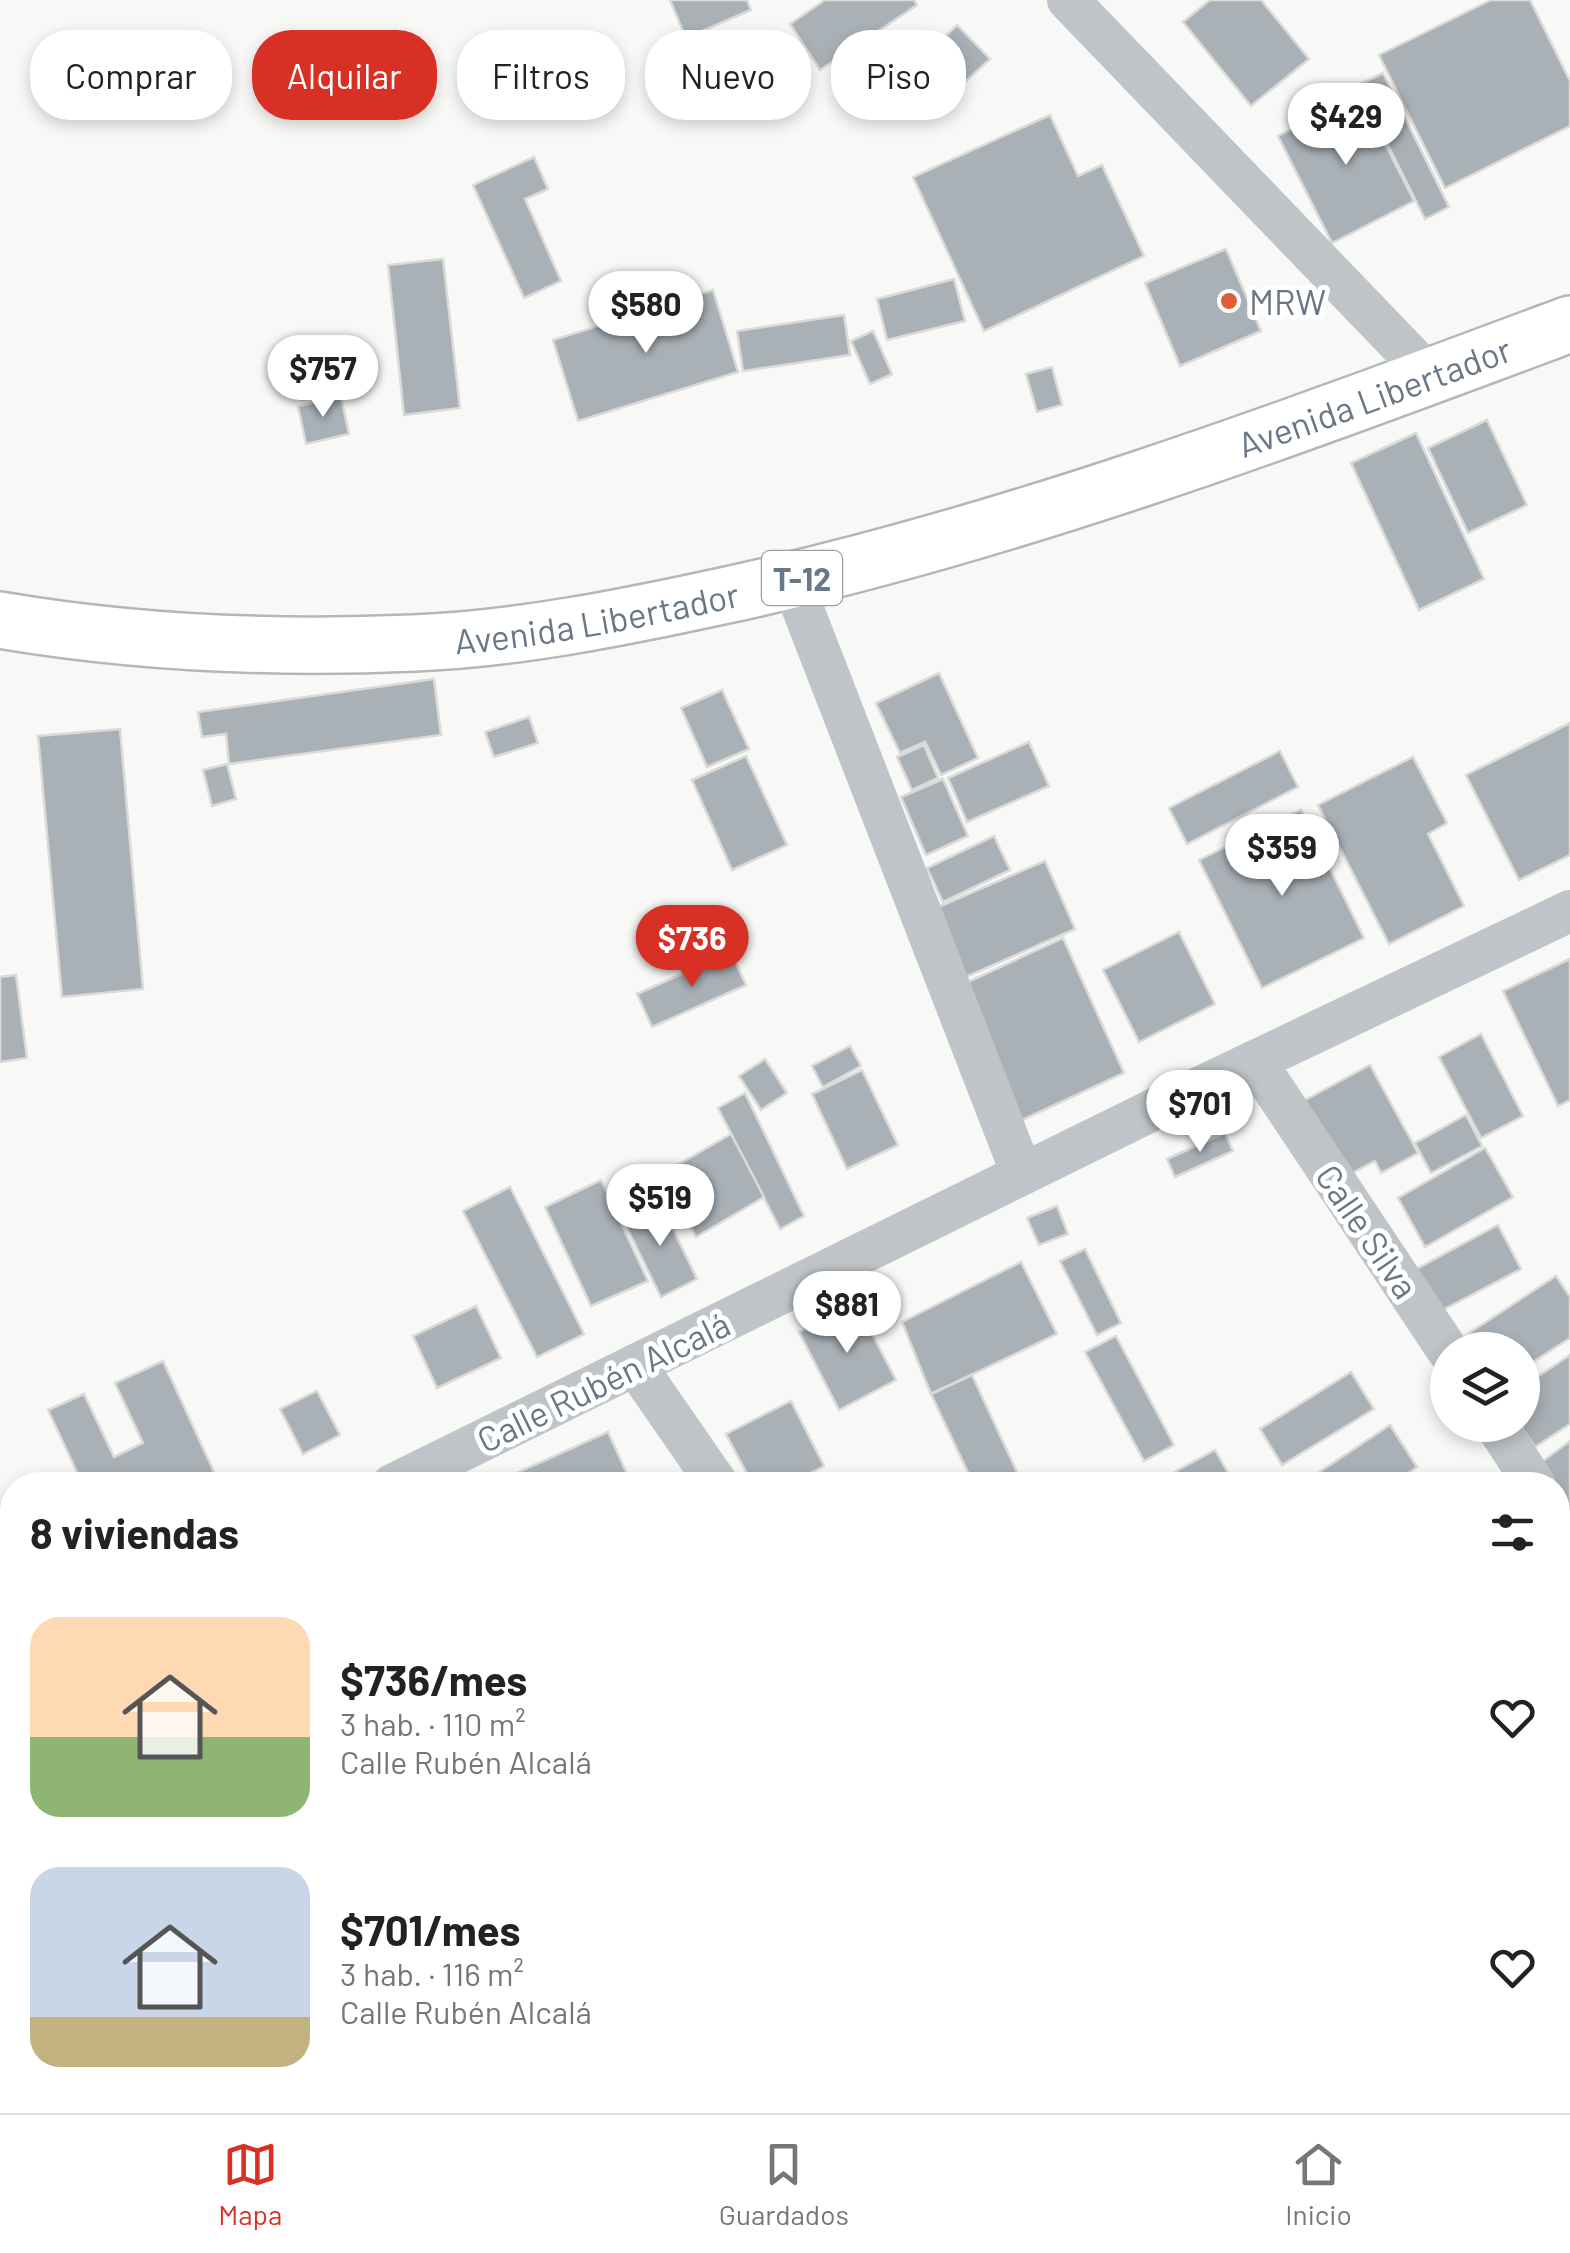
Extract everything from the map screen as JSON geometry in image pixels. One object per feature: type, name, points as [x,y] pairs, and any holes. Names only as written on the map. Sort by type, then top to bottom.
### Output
[{"type":"highway","name":"Avenida Libertador","points":[[2,621],[164,641],[416,643],[541,630],[652,611],[792,581],[901,552],[1127,483],[1570,324]]},
{"type":"street","points":[[1068,0],[1430,376]]},
{"type":"street","points":[[792,581],[1022,1174]]},
{"type":"street","name":"Calle Rubén Alcalá","points":[[419,1472],[1022,1174],[1570,911]]},
{"type":"street","name":"Calle Silva","points":[[1255,1061],[1436,1332]]},
{"type":"street","points":[[635,1366],[709,1472]]},
{"type":"street","points":[[1507,1442],[1527,1472]]},
{"type":"building","points":[[670,0],[747,0],[751,10],[705,30],[683,30]]},
{"type":"building","points":[[825,0],[914,0],[917,5],[880,30],[831,30],[831,63],[820,70],[811,56],[811,30],[794,30],[790,24]]},
{"type":"building","points":[[1210,0],[1261,0],[1309,59],[1251,106],[1183,22]]},
{"type":"building","points":[[1491,0],[1530,0],[1570,81],[1570,126],[1445,188],[1379,55]]},
{"type":"building","points":[[966,34],[990,59],[966,81]]},
{"type":"building","points":[[1383,73],[1449,207],[1425,219],[1358,85]]},
{"type":"building","points":[[1360,94],[1414,201],[1332,243],[1278,136]]},
{"type":"building","points":[[1050,115],[1078,176],[1102,165],[1144,256],[984,331],[913,177]]},
{"type":"building","points":[[534,157],[548,189],[525,199],[561,281],[524,298],[473,185]]},
{"type":"building","points":[[1226,249],[1261,331],[1180,366],[1145,283]]},
{"type":"building","points":[[443,259],[460,408],[404,415],[388,265]]},
{"type":"building","points":[[954,279],[965,321],[887,340],[877,299]]},
{"type":"building","points":[[713,290],[738,372],[578,421],[553,340]]},
{"type":"building","points":[[844,315],[850,355],[743,371],[737,331]]},
{"type":"building","points":[[873,331],[892,374],[870,384],[851,341]]},
{"type":"building","points":[[334,353],[342,392],[301,400],[293,361]]},
{"type":"building","points":[[1052,367],[1062,405],[1037,412],[1026,374]]},
{"type":"building","points":[[341,397],[349,434],[306,444],[298,406]]},
{"type":"building","points":[[1487,420],[1527,505],[1468,533],[1428,448]]},
{"type":"building","points":[[1416,433],[1484,579],[1419,610],[1351,463]]},
{"type":"building","points":[[939,673],[978,758],[941,775],[925,742],[900,753],[876,703]]},
{"type":"building","points":[[434,679],[441,735],[229,764],[226,734],[202,737],[198,712]]},
{"type":"building","points":[[722,690],[749,749],[707,767],[681,708]]},
{"type":"building","points":[[529,717],[538,743],[494,757],[485,732]]},
{"type":"building","points":[[1570,723],[1570,855],[1519,880],[1466,775]]},
{"type":"building","points":[[120,729],[143,989],[62,997],[38,736]]},
{"type":"building","points":[[1029,742],[1049,786],[967,822],[948,778]]},
{"type":"building","points":[[924,745],[938,778],[912,790],[897,757]]},
{"type":"building","points":[[1280,751],[1298,787],[1187,844],[1169,808]]},
{"type":"building","points":[[746,756],[787,845],[732,870],[692,780]]},
{"type":"building","points":[[1413,757],[1447,823],[1428,834],[1464,906],[1389,944],[1318,805]]},
{"type":"building","points":[[227,764],[236,799],[212,806],[203,770]]},
{"type":"building","points":[[943,779],[968,836],[926,855],[901,797]]},
{"type":"building","points":[[1301,810],[1364,938],[1262,988],[1199,860]]},
{"type":"building","points":[[994,836],[1010,870],[943,902],[927,868]]},
{"type":"building","points":[[1045,861],[1075,929],[959,980],[929,911]]},
{"type":"building","points":[[1179,932],[1215,1004],[1139,1042],[1103,970]]},
{"type":"building","points":[[1063,938],[1124,1073],[1020,1121],[957,987]]},
{"type":"building","points":[[731,952],[746,985],[652,1027],[637,994]]},
{"type":"building","points":[[1570,959],[1570,1100],[1558,1106],[1503,991]]},
{"type":"building","points":[[16,975],[27,1058],[0,1062],[0,977]]},
{"type":"building","points":[[1481,1034],[1523,1116],[1481,1138],[1439,1057]]},
{"type":"building","points":[[850,1046],[861,1066],[823,1087],[812,1066]]},
{"type":"building","points":[[765,1059],[787,1093],[761,1110],[739,1076]]},
{"type":"building","points":[[1370,1065],[1418,1153],[1381,1173],[1375,1161],[1337,1181],[1296,1105]]},
{"type":"building","points":[[862,1070],[898,1145],[847,1169],[812,1094]]},
{"type":"building","points":[[745,1093],[804,1216],[780,1229],[718,1108]]},
{"type":"building","points":[[1466,1115],[1482,1146],[1431,1173],[1415,1143]]},
{"type":"building","points":[[1225,1133],[1233,1151],[1175,1177],[1167,1159]]},
{"type":"building","points":[[731,1134],[764,1197],[696,1237],[662,1174]]},
{"type":"building","points":[[1485,1148],[1513,1197],[1425,1247],[1398,1198]]},
{"type":"building","points":[[601,1180],[648,1281],[591,1306],[545,1207]]},
{"type":"building","points":[[510,1187],[584,1334],[537,1357],[463,1211]]},
{"type":"building","points":[[660,1202],[697,1279],[661,1297],[623,1220]]},
{"type":"building","points":[[1057,1206],[1068,1234],[1039,1245],[1027,1218]]},
{"type":"building","points":[[1498,1225],[1521,1269],[1431,1316],[1409,1273]]},
{"type":"building","points":[[1085,1249],[1121,1323],[1097,1335],[1060,1261]]},
{"type":"building","points":[[1021,1262],[1057,1334],[931,1394],[902,1322]]},
{"type":"building","points":[[1556,1276],[1570,1297],[1570,1338],[1540,1357],[1540,1332],[1471,1332]]},
{"type":"building","points":[[856,1303],[896,1380],[839,1410],[799,1332]]},
{"type":"building","points":[[476,1306],[501,1358],[437,1388],[413,1336]]},
{"type":"building","points":[[1116,1336],[1174,1445],[1144,1461],[1085,1352]]},
{"type":"building","points":[[1570,1355],[1570,1424],[1535,1447],[1532,1442],[1540,1442],[1540,1375]]},
{"type":"building","points":[[163,1361],[214,1472],[77,1472],[48,1410],[84,1394],[114,1457],[143,1443],[115,1383]]},
{"type":"building","points":[[1351,1372],[1374,1409],[1282,1465],[1260,1429]]},
{"type":"building","points":[[972,1375],[1017,1472],[968,1472],[931,1394]]},
{"type":"building","points":[[317,1391],[340,1435],[303,1454],[280,1409]]},
{"type":"building","points":[[791,1401],[824,1466],[812,1472],[746,1472],[726,1434]]},
{"type":"building","points":[[1390,1425],[1417,1467],[1410,1472],[1320,1472]]},
{"type":"building","points":[[608,1432],[626,1472],[519,1472]]},
{"type":"building","points":[[1570,1441],[1570,1472],[1539,1472],[1535,1467]]},
{"type":"building","points":[[1215,1450],[1228,1472],[1175,1472]]},
{"type":"place","name":"MRW","points":[[1229,301]]}]
